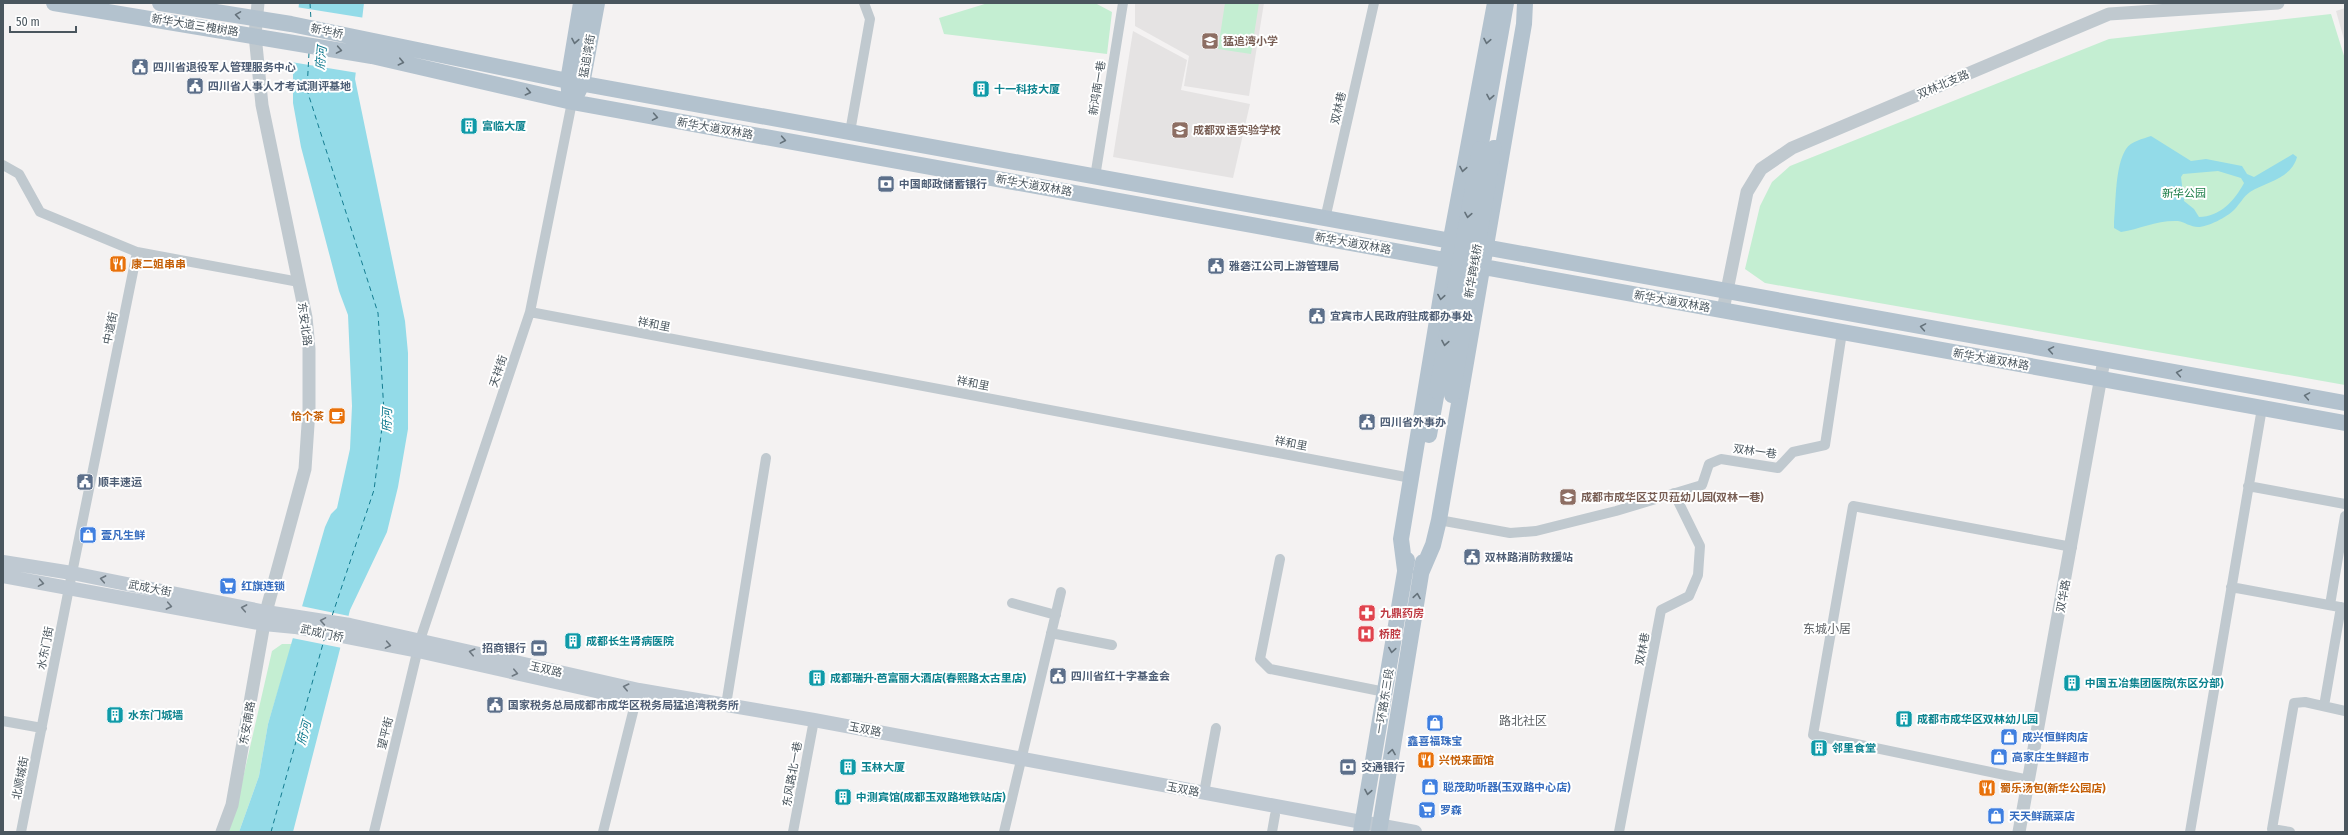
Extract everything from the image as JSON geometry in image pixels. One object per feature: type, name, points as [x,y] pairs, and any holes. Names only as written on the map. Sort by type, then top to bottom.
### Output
[{"type":"main road","name":"新华大道三槐树路","points":[[54,3],[288,41]]},
{"type":"main road","name":"新华大道三槐树路","points":[[160,3],[257,10],[291,24]]},
{"type":"main road","name":"猛追湾街","points":[[572,102],[575,83],[581,3]]},
{"type":"main road","name":"猛追湾街","points":[[575,83],[597,3]]},
{"type":"main road","points":[[1405,570],[1401,539],[1447,260],[1495,3]]},
{"type":"main road","points":[[1487,149],[1506,3]]},
{"type":"main road","points":[[1487,149],[1519,3]]},
{"type":"main road","points":[[1421,573],[1433,545],[1439,520],[1524,24],[1525,3]]},
{"type":"main road","name":"新华桥","points":[[291,24],[363,47]]},
{"type":"main road","name":"新华桥","points":[[288,41],[363,47]]},
{"type":"main road","name":"新华大道双林路","points":[[363,47],[850,132],[2345,403]]},
{"type":"main road","name":"新华大道双林路","points":[[363,47],[572,102],[2345,423]]},
{"type":"main road","name":"新华跨线桥","points":[[1444,393],[1487,149]]},
{"type":"main road","points":[[1421,573],[1444,393]]},
{"type":"main road","name":"一环路东三段","points":[[1368,829],[1385,692],[1405,570],[1444,393]]},
{"type":"main road","name":"武成大街","points":[[3,562],[72,572],[265,618]]},
{"type":"main road","name":"一环路东三段","points":[[1368,829],[1421,573]]},
{"type":"main road","name":"武成大街","points":[[3,576],[69,588],[296,622]]},
{"type":"main road","name":"武成门桥","points":[[296,622],[350,632]]},
{"type":"main road","name":"玉双路","points":[[350,632],[639,690],[726,705],[813,724],[1019,763],[1275,815],[1368,829]]},
{"type":"main road","name":"玉双路","points":[[419,646],[636,700],[813,724]]},
{"type":"main road","name":"玉双路","points":[[1019,763],[1204,793],[1368,829]]},
{"type":"main road","points":[[1368,829],[1415,832]]},
{"type":"street","points":[[850,132],[870,19],[864,3]]},
{"type":"street","name":"新鸿南一巷","points":[[1095,177],[1123,3]]},
{"type":"street","name":"双林巷","points":[[1325,219],[1374,3]]},
{"type":"street","name":"双林北支路","points":[[1724,310],[1747,192],[1761,169],[1792,148],[2108,9],[2274,4]]},
{"type":"street","name":"东安北路","points":[[257,10],[255,35],[262,105],[299,282],[309,349],[309,410],[305,469],[265,618]]},
{"type":"street","name":"天祥街","points":[[419,646],[530,312],[572,102]]},
{"type":"street","points":[[3,165],[19,174],[40,212],[137,252],[299,282]]},
{"type":"street","name":"中道街","points":[[72,572],[137,252]]},
{"type":"street","name":"祥和里","points":[[530,312],[1411,478]]},
{"type":"street","name":"双林一巷","points":[[1439,520],[1510,532],[1536,531],[1616,511],[1702,485],[1709,464],[1721,458],[1778,468],[1793,452],[1825,445],[1842,332]]},
{"type":"street","name":"双华路","points":[[2019,832],[2072,547],[2104,360]]},
{"type":"street","points":[[2190,832],[2262,408]]},
{"type":"street","points":[[726,705],[766,458]]},
{"type":"street","points":[[2248,486],[2345,504]]},
{"type":"street","name":"双林巷","points":[[1619,832],[1661,610],[1688,596],[1698,575],[1700,546],[1674,493]]},
{"type":"street","points":[[2029,780],[1813,735],[1853,506],[2072,547]]},
{"type":"street","points":[[2330,605],[2345,516]]},
{"type":"street","points":[[1280,559],[1260,659],[1270,669],[1385,692]]},
{"type":"street","name":"水东门街","points":[[42,728],[72,572]]},
{"type":"street","points":[[2231,587],[2343,608],[2324,706]]},
{"type":"street","points":[[1004,832],[1019,763],[1061,592]]},
{"type":"street","points":[[1012,603],[1056,615]]},
{"type":"street","name":"东安南路","points":[[222,832],[232,804],[265,618]]},
{"type":"street","points":[[1051,633],[1112,645]]},
{"type":"street","name":"望平街","points":[[374,832],[419,646]]},
{"type":"street","points":[[603,832],[636,700]]},
{"type":"street","points":[[2290,832],[2272,828],[2294,703],[2305,702],[2345,711]]},
{"type":"street","points":[[3,721],[42,728]]},
{"type":"street","name":"东风路北一巷","points":[[793,832],[813,724]]},
{"type":"street","name":"北顺城街","points":[[22,832],[42,728]]},
{"type":"street","points":[[1204,793],[1216,728]]},
{"type":"street","points":[[1272,832],[1275,815]]},
{"type":"shaded area","name":"猛追湾小学","points":[[1135,3],[1264,3],[1249,96],[1184,86],[1189,56],[1135,26]]},
{"type":"shaded area","points":[[2345,8],[2345,43],[2336,11]]},
{"type":"shaded area","name":"成都双语实验学校","points":[[1133,31],[1187,60],[1181,90],[1250,104],[1233,178],[1113,157]]},
{"type":"green space","points":[[988,3],[1095,3],[1112,12],[1107,54],[944,34],[939,18]]},
{"type":"green space","points":[[1225,3],[1259,3],[1251,54],[1218,49]]},
{"type":"green space","name":"新华公园","points":[[2331,14],[2345,59],[2345,385],[1765,283],[1745,269],[1760,206],[1772,182],[1790,166],[2109,39]]},
{"type":"green space","points":[[282,644],[292,644],[268,724],[259,776],[239,832],[227,832],[237,804],[272,651]]},
{"type":"water","name":"府河","points":[[299,3],[364,3],[355,79],[405,321],[408,353],[408,429],[398,487],[387,532],[350,610],[293,832],[239,832],[259,776],[268,724],[325,527],[331,514],[337,508],[350,449],[352,406],[348,315],[339,291],[301,147],[293,103],[293,67]]},
{"type":"water","points":[[2151,136],[2191,161],[2206,159],[2242,166],[2247,174],[2254,177],[2293,154],[2297,157],[2290,170],[2284,175],[2250,192],[2231,213],[2212,223],[2198,227],[2178,221],[2170,221],[2121,232],[2114,228],[2114,222],[2118,174],[2122,156],[2128,146],[2134,142]],"holes":[[[2218,171],[2241,178],[2244,183],[2236,195],[2226,206],[2214,214],[2199,217],[2194,209],[2184,201],[2181,177],[2183,174]]]},
{"type":"pier","points":[[296,7],[365,18],[358,73],[291,62]]},
{"type":"pier","points":[[301,606],[349,616],[342,648],[292,638]]},
{"type":"ferry route","points":[[310,3],[311,20]]},
{"type":"ferry route","points":[[309,53],[307,90],[378,313],[384,412],[374,490],[332,616]]},
{"type":"ferry route","points":[[271,832],[324,640]]},
{"type":"place","name":"猛追湾小学","points":[[1210,41]]},
{"type":"place","name":"四川省退役军人管理服务中心","points":[[140,67]]},
{"type":"place","name":"四川省人事人才考试测评基地","points":[[195,86]]},
{"type":"place","name":"十一科技大厦","points":[[981,89]]},
{"type":"place","name":"富临大厦","points":[[469,126]]},
{"type":"place","name":"成都双语实验学校","points":[[1180,130]]},
{"type":"place","name":"中国邮政储蓄银行","points":[[886,184]]},
{"type":"place","name":"康二姐串串","points":[[118,264]]},
{"type":"place","name":"雅砻江公司上游管理局","points":[[1216,266]]},
{"type":"place","name":"宜宾市人民政府驻成都办事处","points":[[1317,316]]},
{"type":"place","name":"恰个茶","points":[[337,416]]},
{"type":"place","name":"四川省外事办","points":[[1367,422]]},
{"type":"place","name":"顺丰速运","points":[[85,482]]},
{"type":"place","name":"成都市成华区艾贝菈幼儿园(双林一巷)","points":[[1568,497]]},
{"type":"place","name":"壹凡生鲜","points":[[88,535]]},
{"type":"place","name":"双林路消防救援站","points":[[1472,557]]},
{"type":"place","name":"红旗连锁","points":[[228,586]]},
{"type":"place","name":"九鼎药房","points":[[1367,613]]},
{"type":"place","name":"桥腔","points":[[1366,634]]},
{"type":"place","name":"成都长生肾病医院","points":[[573,641]]},
{"type":"place","name":"招商银行","points":[[539,648]]},
{"type":"place","name":"四川省红十字基金会","points":[[1058,676]]},
{"type":"place","name":"成都瑞升·芭富丽大酒店(春熙路太古里店)","points":[[817,678]]},
{"type":"place","name":"中国五冶集团医院(东区分部)","points":[[2072,683]]},
{"type":"place","name":"国家税务总局成都市成华区税务局猛追湾税务所","points":[[495,705]]},
{"type":"place","name":"水东门城墙","points":[[115,715]]},
{"type":"place","name":"成都市成华区双林幼儿园","points":[[1904,719]]},
{"type":"place","name":"鑫喜福珠宝","points":[[1435,723]]},
{"type":"place","name":"成兴恒鲜肉店","points":[[2009,737]]},
{"type":"place","name":"邻里食堂","points":[[1819,748]]},
{"type":"place","name":"高家庄生鲜超市","points":[[1999,757]]},
{"type":"place","name":"兴悦来面馆","points":[[1426,760]]},
{"type":"place","name":"玉林大厦","points":[[848,767]]},
{"type":"place","name":"交通银行","points":[[1348,767]]},
{"type":"place","name":"聪茂助听器(玉双路中心店)","points":[[1430,787]]},
{"type":"place","name":"蜀乐汤包(新华公园店)","points":[[1987,788]]},
{"type":"place","name":"中测宾馆(成都玉双路地铁站店)","points":[[843,797]]},
{"type":"place","name":"罗森","points":[[1427,810]]},
{"type":"place","name":"天天鲜蔬菜店","points":[[1996,816]]},
{"type":"district","name":"东城小居","points":[[1827,629]]},
{"type":"district","name":"路北社区","points":[[1523,721]]}]
